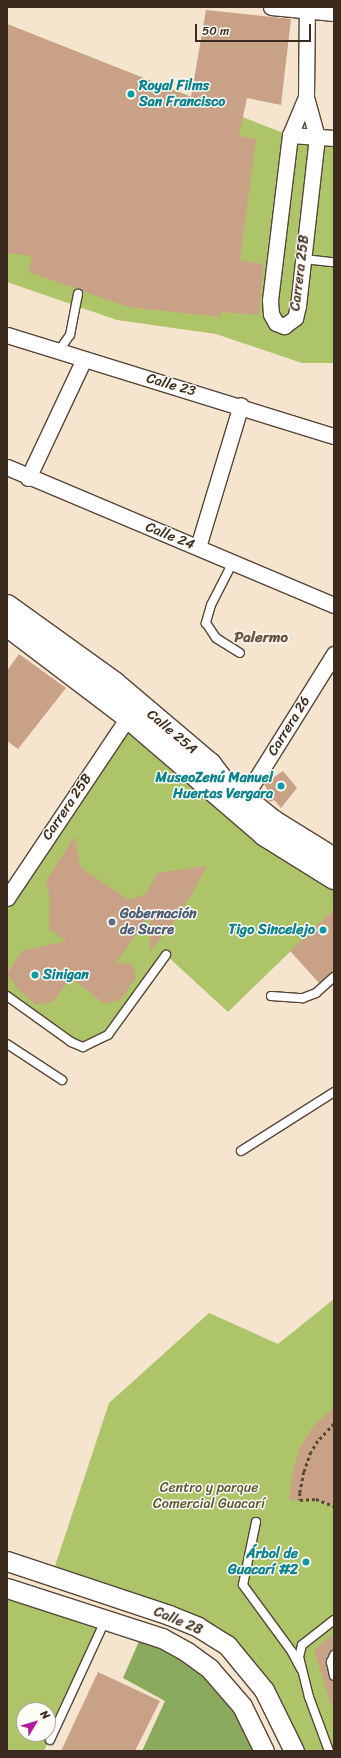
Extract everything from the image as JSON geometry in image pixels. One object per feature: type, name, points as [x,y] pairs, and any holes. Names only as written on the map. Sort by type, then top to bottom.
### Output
[{"type":"main road","name":"Calle 25A","points":[[7,606],[114,683],[210,764],[223,781],[274,822],[334,859]]},
{"type":"main road","name":"Calle 25A","points":[[7,626],[128,717],[265,835],[334,878]]},
{"type":"main road","points":[[128,717],[131,712],[138,714],[204,770],[223,781]]},
{"type":"street","points":[[271,7],[307,9],[334,13]]},
{"type":"street","name":"Carrera 25B","points":[[306,97],[290,135],[270,300],[271,314],[276,323],[284,326],[295,318],[297,312],[317,137],[306,97],[307,9]]},
{"type":"street","points":[[290,135],[334,138]]},
{"type":"street","name":"Calle 23","points":[[7,335],[84,361],[241,405],[334,436]]},
{"type":"street","points":[[28,478],[84,361]]},
{"type":"street","points":[[198,547],[241,405]]},
{"type":"street","name":"Calle 24","points":[[7,467],[28,478],[198,547],[334,605]]},
{"type":"street","name":"Carrera 26","points":[[244,798],[334,654]]},
{"type":"street","name":"Carrera 25B","points":[[7,898],[128,717]]},
{"type":"street","name":"Calle 28","points":[[7,1561],[169,1615],[198,1627],[227,1646],[264,1690],[294,1751]]},
{"type":"street","name":"Calle 28","points":[[7,1588],[162,1638],[187,1652],[210,1668],[242,1706],[264,1751]]},
{"type":"lane","points":[[303,259],[334,262]]},
{"type":"lane","points":[[58,352],[70,335],[78,294]]},
{"type":"lane","points":[[233,562],[211,604],[206,623],[216,638],[240,653]]},
{"type":"lane","points":[[7,996],[71,1042],[83,1047],[108,1035],[166,955]]},
{"type":"lane","points":[[271,996],[303,998],[316,993],[334,978]]},
{"type":"lane","points":[[7,1044],[62,1080]]},
{"type":"lane","points":[[241,1151],[334,1092]]},
{"type":"lane","points":[[256,1522],[243,1585],[292,1652],[301,1669],[329,1751]]},
{"type":"lane","points":[[56,1727],[106,1619]]},
{"type":"lane","points":[[301,1669],[299,1657],[302,1645],[334,1620]]},
{"type":"lane","points":[[334,1655],[331,1662],[334,1676]]},
{"type":"path","points":[[334,1424],[322,1436],[311,1452],[304,1472],[300,1500],[316,1499],[334,1506]]},
{"type":"green space","points":[[7,24],[286,134],[334,138],[334,363],[302,363],[216,334],[117,320],[7,282]]},
{"type":"green space","points":[[128,717],[334,878],[334,909],[228,1012],[166,955],[108,1035],[83,1047],[7,996],[7,898]]},
{"type":"green space","name":"Centro y parque Comercial Guacarí","points":[[334,1299],[334,1751],[294,1751],[227,1645],[52,1575],[109,1403],[209,1313],[278,1344]]},
{"type":"green space","points":[[7,1588],[106,1619],[56,1725],[56,1702],[16,1702],[16,1742],[48,1742],[44,1751],[7,1751]]},
{"type":"green space","points":[[143,1632],[210,1669],[264,1751],[142,1751],[165,1701],[123,1678]]},
{"type":"building","points":[[206,10],[291,19],[281,105],[247,98],[239,136],[256,139],[240,260],[263,264],[259,315],[221,312],[221,317],[128,307],[29,272],[32,256],[7,253],[7,24],[191,97]]},
{"type":"building","points":[[19,654],[66,688],[18,749],[7,741],[7,671]]},
{"type":"building","name":"MuseoZenú Manuel Huertas Vergara","points":[[283,771],[297,788],[281,808],[274,800],[270,802],[261,794],[267,789],[264,784]]},
{"type":"building","name":"Gobernación de Sucre","points":[[75,836],[80,867],[129,900],[146,894],[157,873],[207,866],[179,916],[150,952],[150,914],[116,963],[132,964],[136,978],[120,1000],[105,1004],[71,978],[53,1002],[36,1005],[16,987],[7,974],[22,951],[66,941],[49,929],[50,898],[46,881]]},
{"type":"building","name":"Tigo Sincelejo","points":[[334,909],[334,972],[319,983],[290,951]]},
{"type":"building","points":[[334,1407],[334,1505],[308,1499],[289,1501],[292,1475],[300,1448],[314,1425]]},
{"type":"building","points":[[334,1634],[334,1650],[329,1652],[326,1663],[329,1678],[334,1681],[334,1704],[331,1705],[314,1650]]},
{"type":"building","points":[[98,1672],[160,1701],[135,1751],[61,1751]]},
{"type":"place","name":"Royal Films San Francisco","points":[[131,94]]},
{"type":"place","name":"MuseoZenú Manuel Huertas Vergara","points":[[281,786]]},
{"type":"place","name":"Gobernación de Sucre","points":[[112,922]]},
{"type":"place","name":"Tigo Sincelejo","points":[[323,930]]},
{"type":"place","name":"Sinigan","points":[[35,975]]},
{"type":"place","name":"Árbol de Guacarí #2","points":[[306,1562]]},
{"type":"district","name":"Palermo","points":[[261,638]]}]
